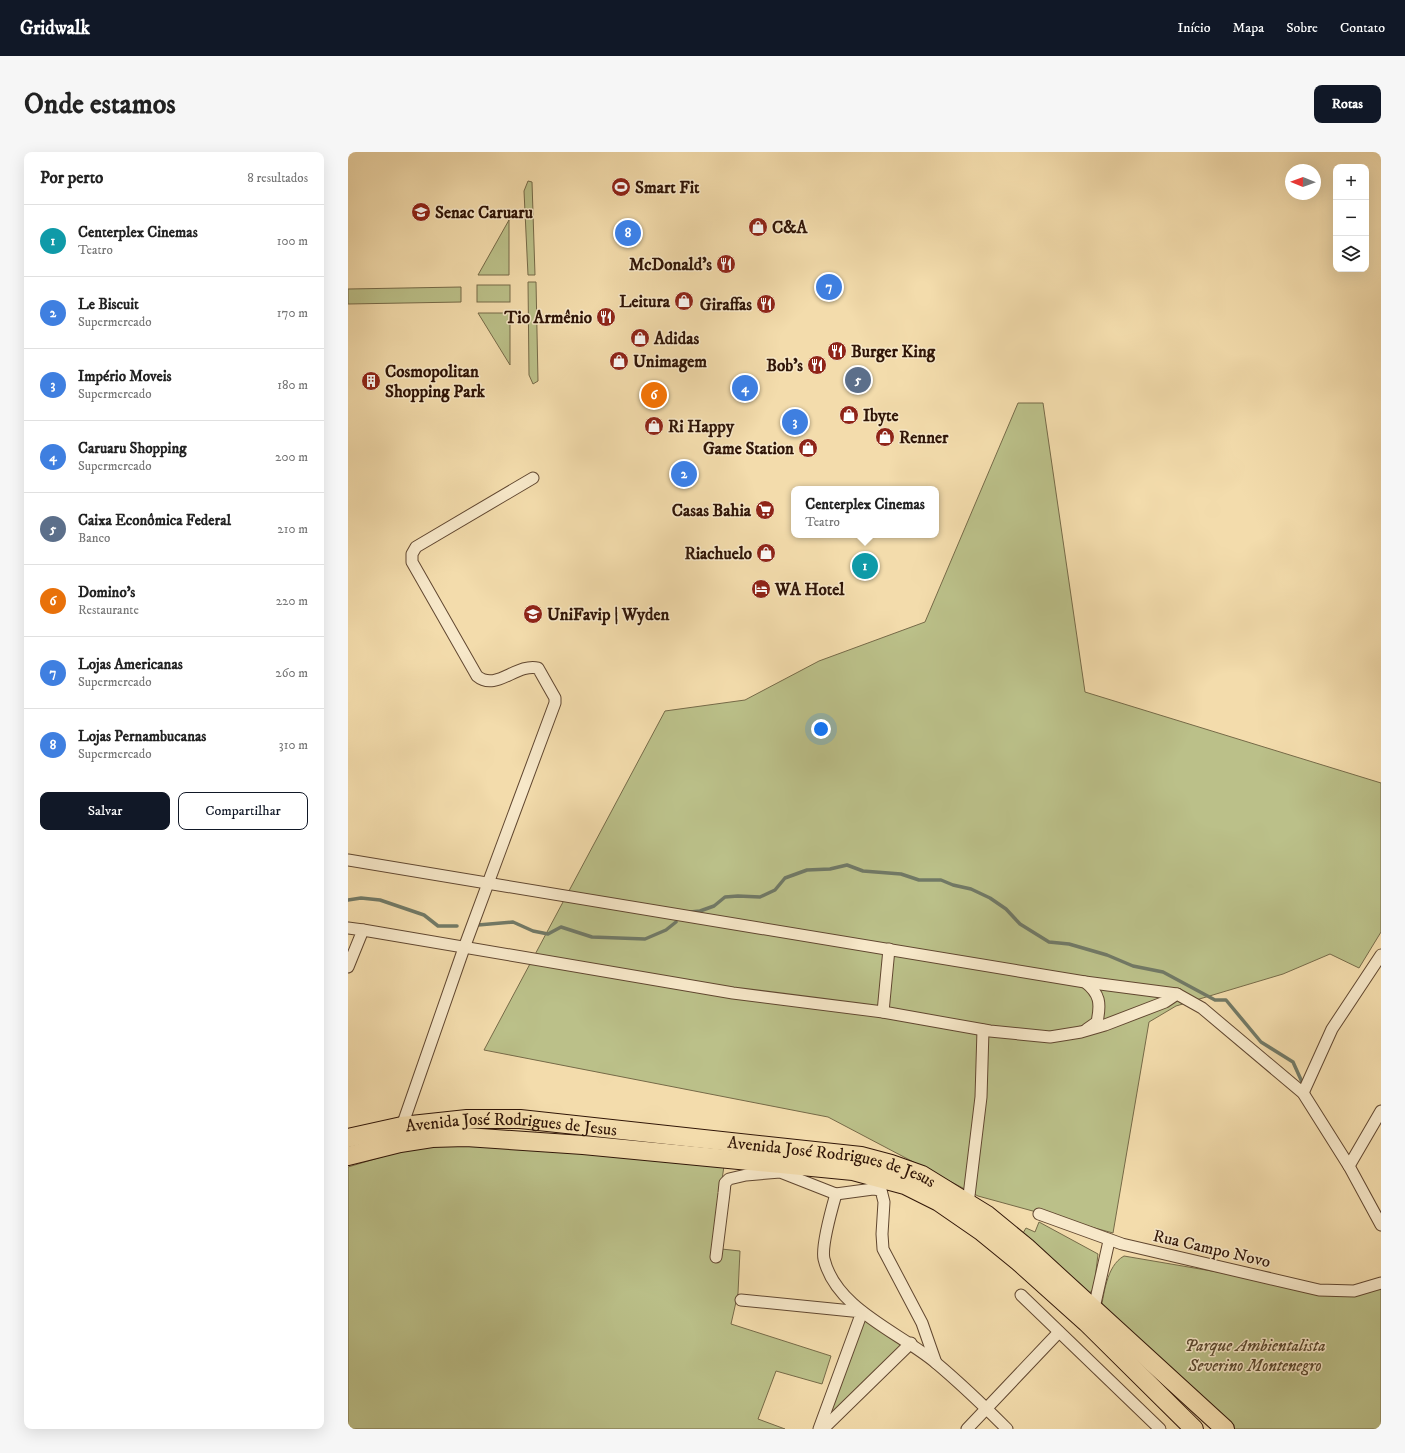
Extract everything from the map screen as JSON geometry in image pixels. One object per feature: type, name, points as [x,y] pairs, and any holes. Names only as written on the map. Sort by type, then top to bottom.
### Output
[{"type":"main road","name":"Avenida José Rodrigues de Jesus","points":[[348,1138],[402,1126],[467,1119],[530,1119],[861,1156],[891,1164],[922,1175],[987,1215],[1026,1247],[1094,1308],[1225,1429]]},
{"type":"main road","name":"Avenida José Rodrigues de Jesus","points":[[348,1156],[400,1143],[432,1138],[466,1137],[583,1145],[780,1168],[853,1171],[906,1185],[939,1202],[981,1231],[1019,1262],[1087,1323],[1194,1429]]},
{"type":"street","points":[[402,1126],[464,948],[555,703],[555,698],[538,668],[524,667],[491,682],[483,681],[477,676],[412,562],[412,554],[416,547],[533,478]]},
{"type":"street","points":[[348,860],[1085,982],[1177,994],[1202,1008],[1303,1093],[1350,1166],[1381,1225]]},
{"type":"street","points":[[348,928],[732,993],[883,1012],[983,1030],[1050,1036],[1081,1032],[1104,1026],[1151,1007],[1177,994]]},
{"type":"street","points":[[348,966],[363,930]]},
{"type":"street","points":[[883,1012],[889,949]]},
{"type":"street","points":[[1303,1093],[1332,1029],[1381,955]]},
{"type":"street","points":[[1081,1032],[1097,1022],[1100,1010],[1094,989],[1085,982]]},
{"type":"street","points":[[968,1204],[982,1097],[983,1030]]},
{"type":"street","points":[[1350,1166],[1381,1111]]},
{"type":"street","points":[[716,1257],[725,1183],[729,1179],[746,1174],[780,1168],[836,1194],[873,1189],[881,1190],[884,1202],[882,1238],[883,1249],[922,1323],[936,1363]]},
{"type":"street","points":[[836,1194],[823,1257],[827,1269],[840,1293],[862,1312],[911,1343],[936,1363],[1006,1429]]},
{"type":"street","name":"Rua Campo Novo","points":[[1039,1214],[1109,1241],[1319,1290],[1354,1291],[1381,1283]]},
{"type":"street","points":[[1094,1308],[1109,1241]]},
{"type":"street","points":[[1021,1295],[1160,1429]]},
{"type":"street","points":[[741,1300],[862,1312]]},
{"type":"street","points":[[820,1429],[862,1312]]},
{"type":"street","points":[[967,1429],[1059,1332]]},
{"type":"street","points":[[823,1429],[911,1343]]},
{"type":"green space","points":[[528,181],[532,182],[535,275],[528,275],[524,191]]},
{"type":"green space","points":[[509,220],[509,275],[478,275]]},
{"type":"green space","points":[[528,282],[536,282],[538,381],[533,384],[529,375]]},
{"type":"green space","points":[[477,285],[510,285],[510,302],[477,302]]},
{"type":"green space","points":[[461,287],[461,302],[348,304],[348,289]]},
{"type":"green space","points":[[478,313],[510,313],[510,365]]},
{"type":"green space","points":[[1018,403],[1043,403],[1085,692],[1381,783],[1381,932],[1359,968],[1330,954],[1283,974],[1176,1006],[1149,1022],[1113,1233],[978,1196],[828,1117],[484,1050],[665,711],[745,700],[819,661],[925,622]]},
{"type":"green space","points":[[469,1142],[724,1166],[712,1248],[740,1251],[738,1293],[731,1324],[831,1356],[822,1384],[776,1371],[758,1419],[785,1429],[348,1429],[348,1167],[415,1147]]},
{"type":"green space","points":[[1039,1222],[1098,1254],[1094,1288],[1086,1297],[1023,1233],[1026,1228],[1035,1232]]},
{"type":"green space","name":"Parque Ambientalista Severino Montenegro","points":[[1124,1256],[1241,1276],[1321,1294],[1381,1287],[1381,1429],[1226,1429],[1100,1314],[1110,1274],[1113,1267]]},
{"type":"green space","points":[[864,1318],[905,1344],[824,1420]]},
{"type":"waterway","points":[[690,912],[700,911],[714,906],[725,897],[760,897],[775,890],[785,878],[807,870],[830,869],[847,865],[863,871],[901,874],[919,880],[941,880],[953,885],[971,889],[990,898],[1006,909],[1020,924],[1049,942],[1069,944],[1107,955],[1133,966],[1163,972],[1215,1000],[1226,1000],[1261,1042],[1293,1062],[1302,1082]]},
{"type":"waterway","points":[[348,900],[361,898],[380,900],[424,915],[438,926],[457,926]]},
{"type":"waterway","points":[[478,925],[513,922],[533,931],[548,934],[561,927],[592,937],[645,939],[666,930],[676,922]]},
{"type":"place","name":"Smart Fit","points":[[621,187]]},
{"type":"place","name":"Senac Caruaru","points":[[421,212]]},
{"type":"place","name":"C&A","points":[[758,227]]},
{"type":"place","name":"Lojas Pernambucanas","points":[[628,233]]},
{"type":"place","name":"McDonald's","points":[[726,264]]},
{"type":"place","name":"Lojas Americanas","points":[[829,287]]},
{"type":"place","name":"Leitura","points":[[684,301]]},
{"type":"place","name":"Giraffas","points":[[766,304]]},
{"type":"place","name":"Tio Armênio","points":[[606,317]]},
{"type":"place","name":"Adidas","points":[[640,338]]},
{"type":"place","name":"Burger King","points":[[837,351]]},
{"type":"place","name":"Unimagem","points":[[619,361]]},
{"type":"place","name":"Bob's","points":[[817,365]]},
{"type":"place","name":"Caixa Econômica Federal","points":[[858,380]]},
{"type":"place","name":"Cosmopolitan Shopping Park","points":[[371,381]]},
{"type":"place","name":"Caruaru Shopping","points":[[745,388]]},
{"type":"place","name":"Domino's","points":[[654,395]]},
{"type":"place","name":"Ibyte","points":[[849,415]]},
{"type":"place","name":"Império Moveis","points":[[795,422]]},
{"type":"place","name":"Ri Happy","points":[[654,426]]},
{"type":"place","name":"Renner","points":[[885,437]]},
{"type":"place","name":"Game Station","points":[[808,448]]},
{"type":"place","name":"Le Biscuit","points":[[684,474]]},
{"type":"place","name":"Casas Bahia","points":[[765,510]]},
{"type":"place","name":"Riachuelo","points":[[766,553]]},
{"type":"place","name":"Centerplex Cinemas","points":[[865,566]]},
{"type":"place","name":"WA Hotel","points":[[761,589]]},
{"type":"place","name":"UniFavip | Wyden","points":[[533,614]]}]
